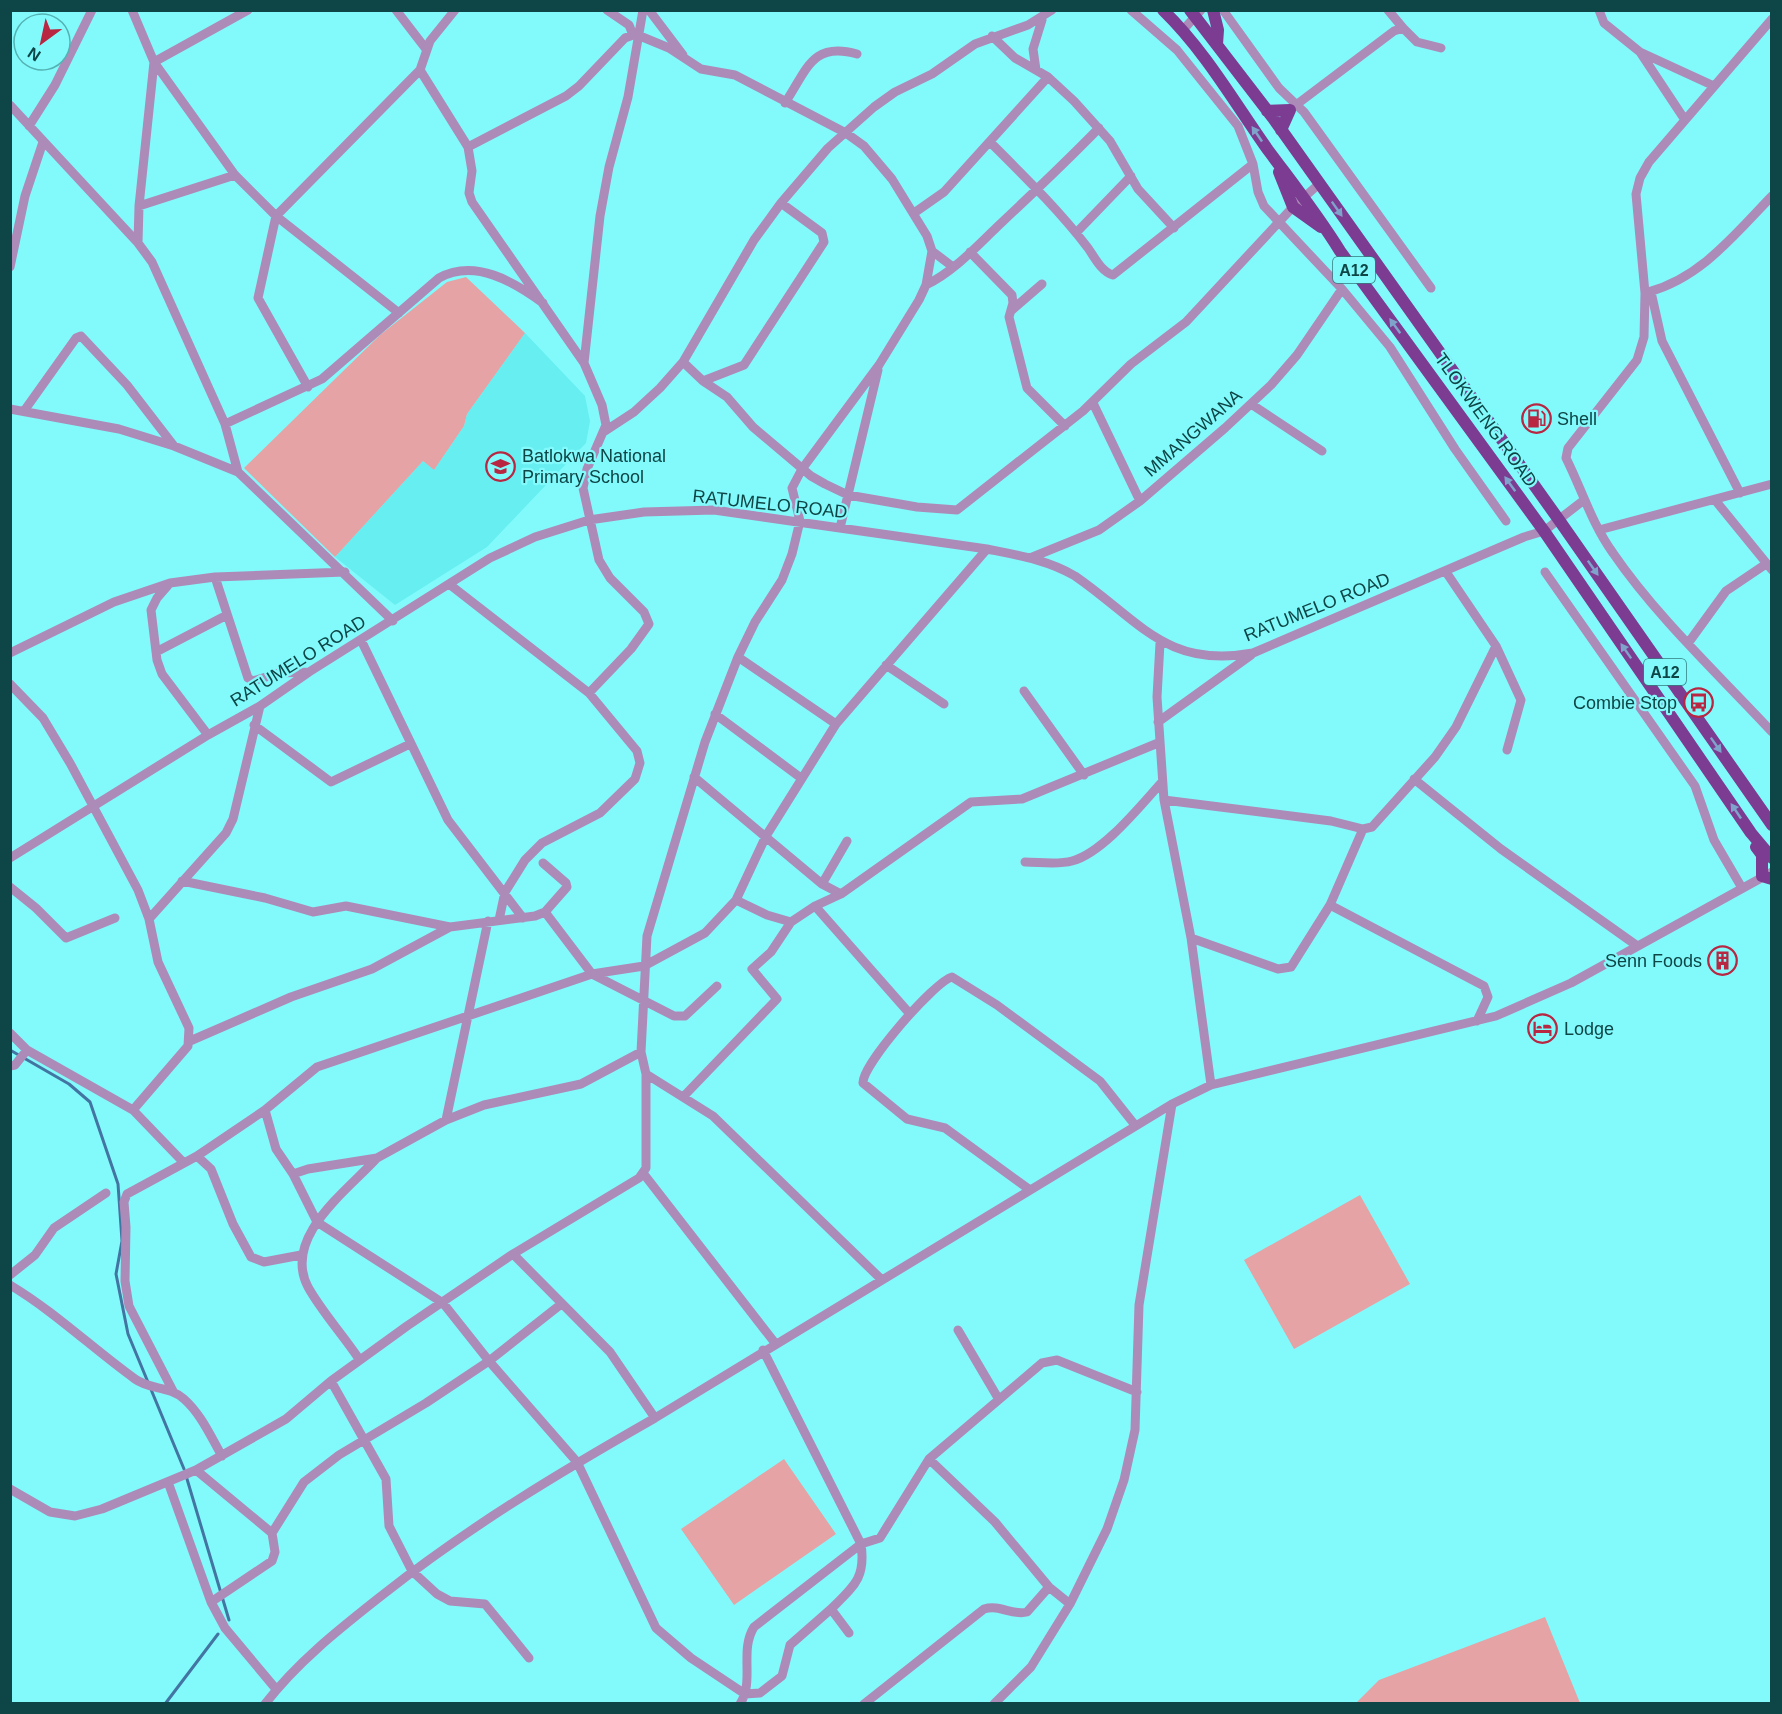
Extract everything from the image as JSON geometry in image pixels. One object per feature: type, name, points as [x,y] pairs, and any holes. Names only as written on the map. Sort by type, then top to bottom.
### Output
[{"type":"main road","name":"TLOKWENG ROAD","points":[[1163,10],[1206,57],[1269,151],[1305,196],[1341,251],[1544,531],[1751,834],[1772,858]]},
{"type":"main road","points":[[1213,10],[1218,30],[1217,44]]},
{"type":"main road","name":"TLOKWENG ROAD","points":[[1196,12],[1770,820]]},
{"type":"main road","points":[[1268,111],[1294,107]]},
{"type":"main road","points":[[1281,130],[1294,107]]},
{"type":"main road","points":[[1269,151],[1270,160],[1284,180],[1293,207],[1328,233],[1341,251]]},
{"type":"main road","points":[[1751,834],[1754,844],[1762,855],[1768,876]]},
{"type":"street","points":[[29,126],[55,85],[92,10]]},
{"type":"street","points":[[154,62],[248,10]]},
{"type":"street","points":[[396,10],[426,49]]},
{"type":"street","points":[[308,387],[258,298],[276,216],[420,70],[426,49],[455,10]]},
{"type":"street","points":[[607,10],[629,26],[636,35],[669,48],[701,69],[735,75],[846,133],[879,162],[914,213],[932,250],[953,267]]},
{"type":"street","points":[[584,363],[600,216],[643,10]]},
{"type":"street","points":[[649,10],[686,59]]},
{"type":"street","points":[[605,431],[643,404],[682,362],[754,240],[781,203],[811,167],[874,106],[895,92],[932,74],[967,49],[992,36],[1042,20],[1052,10]]},
{"type":"street","points":[[1131,10],[1177,50],[1238,126],[1253,164],[1260,199],[1278,224],[1342,289],[1396,356],[1450,441],[1506,521]]},
{"type":"street","points":[[1223,10],[1279,88],[1431,288]]},
{"type":"street","points":[[1388,10],[1418,42],[1441,48]]},
{"type":"street","points":[[1599,10],[1604,23],[1640,52],[1714,86]]},
{"type":"street","points":[[131,12],[154,62],[235,175],[276,216],[399,313]]},
{"type":"street","points":[[1183,30],[1196,12]]},
{"type":"street","points":[[1036,70],[1032,54],[1042,20]]},
{"type":"street","points":[[1740,493],[1662,341],[1648,292],[1636,194],[1640,178],[1685,120],[1771,21]]},
{"type":"street","points":[[1294,107],[1382,39],[1403,28]]},
{"type":"street","points":[[468,147],[566,96],[579,86],[626,38],[636,35]]},
{"type":"street","points":[[992,36],[1015,58],[1048,77],[1099,128],[1119,154],[1138,189],[1174,228]]},
{"type":"street","points":[[785,102],[820,54],[832,49],[857,54]]},
{"type":"street","points":[[1640,52],[1685,120]]},
{"type":"street","points":[[138,243],[139,206],[154,62]]},
{"type":"street","points":[[420,70],[468,147],[472,171],[469,193],[472,202],[584,363],[606,415],[605,431],[587,469],[583,488],[589,520],[604,570],[644,612],[649,624],[631,650],[590,693]]},
{"type":"street","points":[[914,213],[945,192],[1048,77]]},
{"type":"street","points":[[10,105],[138,243],[152,262],[225,424],[238,472]]},
{"type":"street","points":[[926,285],[953,267],[970,252],[1038,190],[1099,128]]},
{"type":"street","points":[[10,267],[25,196],[43,142]]},
{"type":"street","points":[[990,142],[1076,232],[1104,270],[1113,275],[1253,164]]},
{"type":"street","points":[[139,206],[235,175]]},
{"type":"street","points":[[1076,232],[1131,176]]},
{"type":"street","points":[[682,362],[728,397],[746,420],[802,469],[825,484],[848,495],[917,507],[957,510],[1093,404],[1131,364],[1185,322],[1293,207],[1319,183]]},
{"type":"street","points":[[1648,292],[1682,279],[1711,258],[1772,196]]},
{"type":"street","points":[[704,381],[744,365],[824,242],[822,233],[781,203]]},
{"type":"street","points":[[10,1489],[50,1512],[75,1516],[102,1509],[196,1470],[286,1419],[360,1359],[513,1254],[643,1173],[648,1161],[646,1074],[641,1052],[647,936],[694,777],[738,657],[782,580],[800,521],[792,491],[802,469],[879,365],[919,300],[926,285],[932,250]]},
{"type":"street","points":[[970,252],[1012,295],[1010,324],[1027,388],[1065,426]]},
{"type":"street","points":[[225,424],[308,387],[337,368],[439,278],[447,274],[468,271],[511,281],[543,303]]},
{"type":"street","points":[[1010,311],[1042,284]]},
{"type":"street","name":"MMANGWANA","points":[[1030,558],[1099,531],[1140,501],[1251,404],[1306,344],[1342,289]]},
{"type":"street","points":[[1648,292],[1640,355],[1566,454],[1584,500],[1599,530],[1640,588],[1772,732]]},
{"type":"street","points":[[24,411],[76,338],[81,336],[86,338],[127,386],[174,446]]},
{"type":"street","points":[[840,528],[879,365]]},
{"type":"street","points":[[1093,404],[1140,501]]},
{"type":"street","points":[[1251,404],[1322,451]]},
{"type":"street","points":[[10,409],[118,429],[174,446],[238,472],[345,572],[393,621]]},
{"type":"street","points":[[1599,530],[1772,484]]},
{"type":"street","name":"RATUMELO ROAD","points":[[10,858],[208,735],[260,706],[309,672],[490,558],[535,537],[589,520],[644,512],[714,510],[987,549],[1030,558],[1075,576],[1160,643],[1201,656],[1227,657],[1253,653],[1524,537],[1544,531],[1584,500]]},
{"type":"street","points":[[1689,642],[1726,591],[1769,567],[1715,500]]},
{"type":"street","points":[[222,1456],[194,1409],[173,1391],[129,1306],[125,1281],[124,1203],[130,1193],[197,1156],[265,1110],[316,1067],[592,974],[644,966],[705,933],[736,900],[766,836],[836,724],[987,549]]},
{"type":"street","points":[[10,653],[114,602],[170,583],[215,577],[345,572]]},
{"type":"street","points":[[1446,572],[1496,646],[1521,700],[1507,750]]},
{"type":"street","points":[[1545,572],[1695,786],[1714,840],[1742,888]]},
{"type":"street","points":[[215,577],[250,680],[289,672],[309,672]]},
{"type":"street","points":[[170,583],[157,598],[151,610],[156,652],[162,674],[208,735]]},
{"type":"street","points":[[449,584],[590,693],[637,751],[640,772],[600,813],[542,843],[525,860],[505,892],[499,920]]},
{"type":"street","points":[[156,652],[227,615]]},
{"type":"street","points":[[361,640],[448,820],[523,918]]},
{"type":"street","points":[[1160,643],[1158,743],[1164,800],[1191,938],[1210,1085]]},
{"type":"street","points":[[1164,800],[1331,821],[1363,829],[1372,827],[1456,727],[1496,646]]},
{"type":"street","points":[[1158,722],[1253,653]]},
{"type":"street","points":[[738,657],[836,724]]},
{"type":"street","points":[[886,665],[944,704]]},
{"type":"street","points":[[10,684],[43,718],[138,890],[149,919],[158,962],[189,1028],[190,1041]]},
{"type":"street","points":[[1024,691],[1084,775]]},
{"type":"street","points":[[149,919],[226,833],[238,806],[260,706]]},
{"type":"street","points":[[716,714],[801,778]]},
{"type":"street","points":[[254,725],[331,782],[410,744]]},
{"type":"street","points":[[684,1096],[777,999],[752,969],[771,952],[791,922],[815,906],[841,894],[971,802],[1022,799],[1158,743]]},
{"type":"street","points":[[694,777],[822,884],[841,894]]},
{"type":"street","points":[[1414,779],[1501,849],[1636,945]]},
{"type":"street","points":[[1025,862],[1072,861],[1087,853],[1114,834],[1162,782]]},
{"type":"street","points":[[1191,938],[1287,969],[1313,936],[1330,905],[1363,829]]},
{"type":"street","points":[[822,884],[847,841]]},
{"type":"street","points":[[133,1110],[190,1041],[291,997],[372,969],[450,927],[523,918],[545,912],[567,888],[566,883],[543,863]]},
{"type":"street","points":[[265,1704],[304,1660],[412,1571],[454,1540],[577,1462],[656,1418],[763,1350],[1172,1104],[1210,1085],[1496,1016],[1571,983],[1636,945],[1768,876]]},
{"type":"street","points":[[182,881],[266,898],[313,912],[346,906],[450,927]]},
{"type":"street","points":[[10,887],[36,908],[66,938],[115,918]]},
{"type":"street","points":[[736,900],[767,915],[791,922]]},
{"type":"street","points":[[1330,905],[1484,986],[1489,994],[1477,1021]]},
{"type":"street","points":[[815,906],[910,1014]]},
{"type":"street","points":[[545,912],[592,974],[642,1002],[674,1016],[685,1016],[717,986]]},
{"type":"street","points":[[446,1120],[488,921]]},
{"type":"street","points":[[1030,1190],[945,1128],[907,1119],[864,1086],[865,1071],[910,1014],[944,980],[952,977],[997,1005],[1100,1081],[1135,1125]]},
{"type":"street","points":[[10,1033],[27,1050],[133,1110],[184,1163]]},
{"type":"street","points":[[13,1066],[27,1050]]},
{"type":"street","points":[[360,1359],[308,1287],[301,1267],[301,1255],[305,1241],[317,1222],[377,1158],[446,1120],[484,1105],[581,1084],[641,1052]]},
{"type":"street","points":[[646,1074],[713,1116],[882,1280]]},
{"type":"street","points":[[994,1704],[1031,1667],[1070,1604],[1107,1529],[1124,1480],[1135,1430],[1139,1305],[1172,1104]]},
{"type":"street","points":[[265,1110],[276,1149],[293,1174],[317,1222],[443,1303],[489,1361],[577,1462],[656,1628],[691,1658],[745,1694],[760,1693],[778,1680],[784,1671],[790,1645],[854,1586],[860,1576],[863,1561],[861,1544],[763,1350]]},
{"type":"street","points":[[197,1156],[211,1169],[233,1224],[251,1257],[264,1262],[301,1255]]},
{"type":"street","points":[[293,1174],[308,1169],[377,1158]]},
{"type":"street","points":[[643,1173],[775,1343]]},
{"type":"street","points":[[10,1275],[35,1255],[54,1228],[106,1193]]},
{"type":"street","points":[[513,1254],[560,1305],[610,1352],[656,1418]]},
{"type":"street","points":[[10,1285],[63,1321],[135,1379],[153,1388],[173,1391]]},
{"type":"street","points":[[217,1598],[272,1561],[275,1552],[272,1533],[304,1482],[363,1441],[489,1361],[560,1305]]},
{"type":"street","points":[[958,1330],[998,1398]]},
{"type":"street","points":[[740,1704],[745,1694],[746,1648],[754,1627],[861,1544],[880,1538],[929,1459],[998,1398],[1042,1363],[1051,1360],[1065,1362],[1137,1392]]},
{"type":"street","points":[[331,1381],[386,1479],[389,1526],[412,1571],[437,1594],[450,1601],[485,1604],[529,1658]]},
{"type":"street","points":[[929,1459],[995,1522],[1049,1587],[1070,1604]]},
{"type":"street","points":[[196,1470],[272,1533]]},
{"type":"street","points":[[168,1482],[217,1598],[225,1628],[276,1689]]},
{"type":"street","points":[[864,1704],[984,1609],[994,1607],[1017,1613],[1027,1612],[1049,1587]]},
{"type":"street","points":[[831,1609],[849,1633]]},
{"type":"shaded area","points":[[466,277],[525,333],[467,414],[464,426],[434,470],[423,461],[335,557],[244,468],[380,335],[447,282]]},
{"type":"shaded area","name":"Batlokwa National Primary School","points":[[525,333],[585,396],[590,421],[586,443],[487,547],[395,605],[335,557],[423,461],[434,470],[464,426],[467,414]]},
{"type":"shaded area","points":[[1360,1195],[1410,1284],[1294,1349],[1244,1260]]},
{"type":"shaded area","points":[[784,1459],[836,1534],[734,1605],[681,1529]]},
{"type":"shaded area","points":[[1545,1617],[1580,1703],[1356,1703],[1379,1680]]},
{"type":"waterway","points":[[10,1050],[69,1084],[90,1102],[118,1184],[122,1241],[116,1274],[128,1334],[184,1469]]},
{"type":"waterway","points":[[187,1479],[229,1620]]},
{"type":"waterway","points":[[165,1704],[218,1634]]},
{"type":"place","name":"Shell","points":[[1536,419]]},
{"type":"place","name":"Batlokwa National Primary School","points":[[501,466]]},
{"type":"place","name":"Combie Stop","points":[[1698,703]]},
{"type":"place","name":"Senn Foods","points":[[1723,961]]},
{"type":"place","name":"Lodge","points":[[1543,1029]]}]
